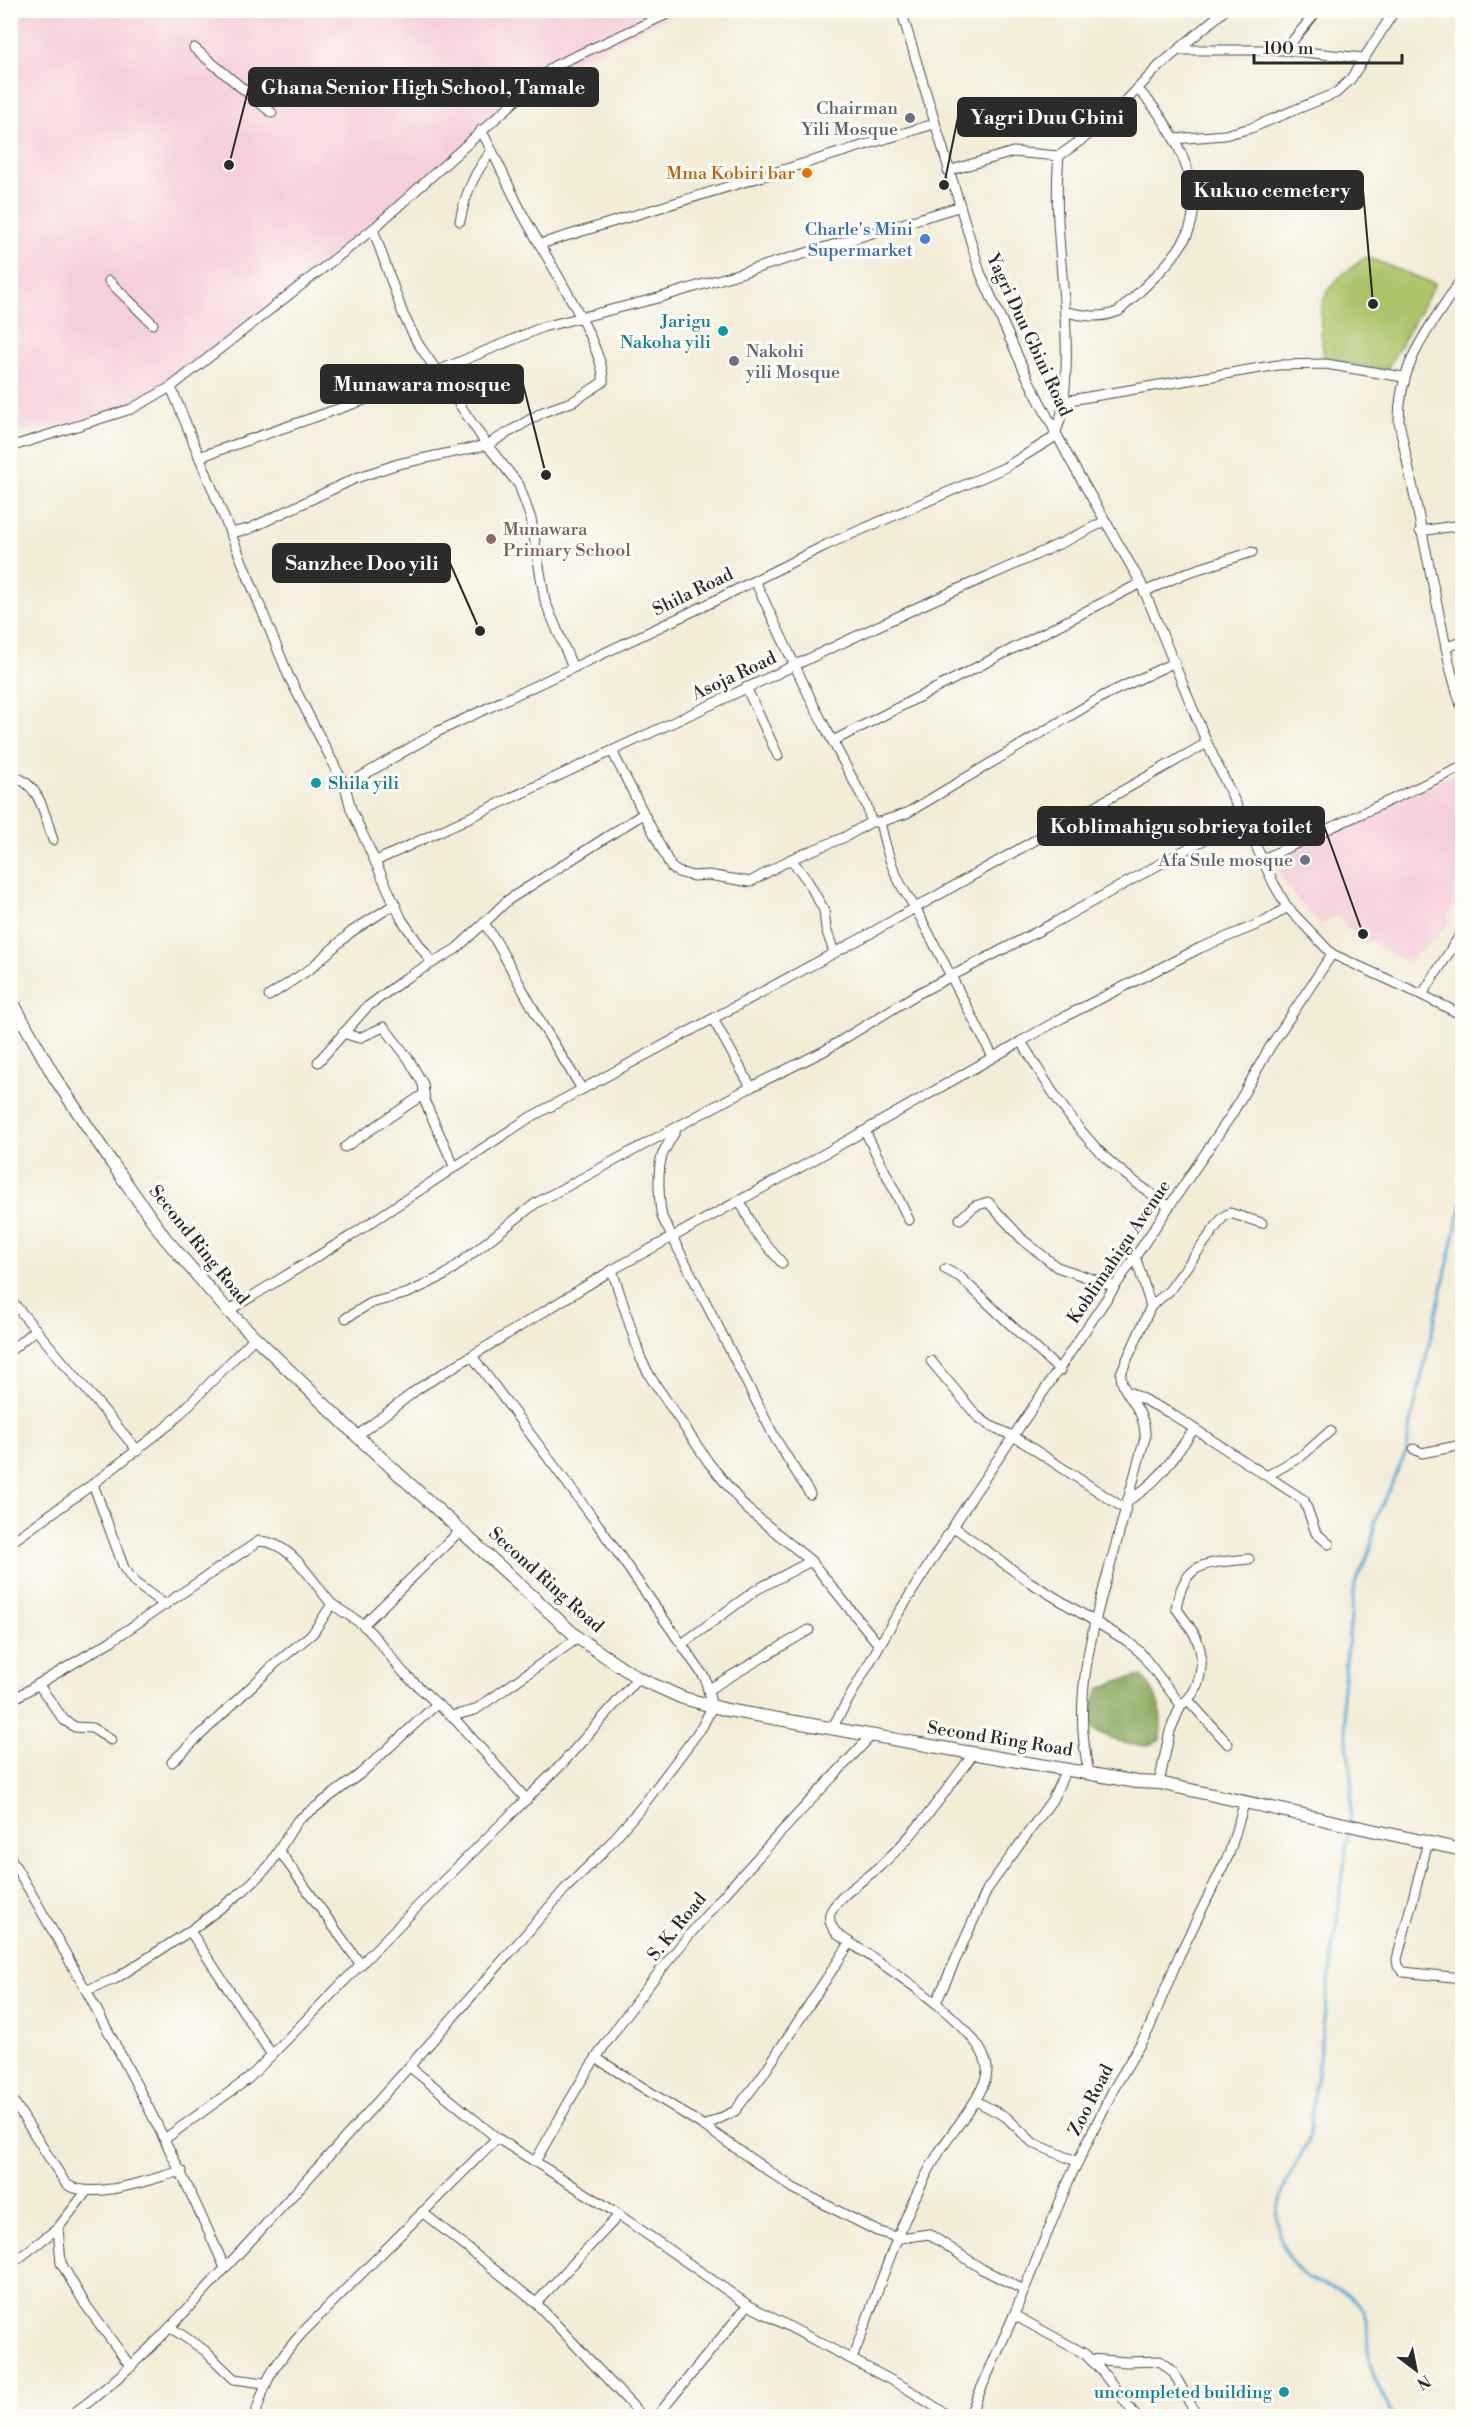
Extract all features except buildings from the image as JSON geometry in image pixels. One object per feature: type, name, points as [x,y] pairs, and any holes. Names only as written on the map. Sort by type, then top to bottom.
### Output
[{"type":"street","points":[[10,447],[131,409],[171,387],[373,229],[554,66],[676,10]]},
{"type":"street","name":"Yagri Duu Gbini Road","points":[[900,10],[958,207],[988,292],[1028,379],[1143,588],[1207,743],[1287,906],[1332,954]]},
{"type":"street","points":[[948,171],[1013,152],[1059,156],[1106,122],[1137,89],[1225,10]]},
{"type":"street","points":[[1285,50],[1318,10]]},
{"type":"street","points":[[1174,139],[1225,135],[1316,102],[1344,86],[1395,10]]},
{"type":"street","points":[[194,48],[272,113]]},
{"type":"street","points":[[1179,50],[1285,50],[1362,58]]},
{"type":"street","points":[[1066,312],[1093,317],[1109,316],[1119,310],[1169,259],[1187,236],[1192,220],[1193,202],[1187,171],[1174,139],[1154,104],[1137,89]]},
{"type":"street","points":[[540,244],[934,124]]},
{"type":"street","points":[[230,533],[249,529],[356,478],[398,464],[487,445],[543,412],[574,401],[603,382],[601,366],[580,316],[481,130]]},
{"type":"street","points":[[460,221],[464,199],[472,181],[479,166],[492,151]]},
{"type":"street","points":[[1056,432],[1064,401],[1066,312],[1058,193],[1059,156]]},
{"type":"street","points":[[199,457],[368,399],[433,368],[440,370],[495,345],[580,316],[658,298],[958,207]]},
{"type":"street","points":[[373,229],[403,314],[433,368],[487,445],[519,485],[528,507],[545,601],[573,668]]},
{"type":"street","points":[[1462,278],[1414,352],[1403,377],[1399,422],[1420,531],[1462,708]]},
{"type":"street","points":[[109,281],[153,324]]},
{"type":"street","points":[[1064,401],[1278,365],[1326,364],[1403,377]]},
{"type":"street","points":[[171,387],[289,677],[345,786],[351,810],[402,920],[432,963]]},
{"type":"street","name":"Shila Road","points":[[345,786],[439,731],[852,533],[1005,468],[1046,444],[1056,432]]},
{"type":"street","name":"Asoja Road","points":[[376,861],[939,597],[1058,547],[1106,521]]},
{"type":"street","points":[[1420,531],[1462,525]]},
{"type":"street","points":[[833,741],[1143,588],[1252,552]]},
{"type":"street","points":[[755,581],[795,666],[875,822],[900,888],[915,907],[993,1058]]},
{"type":"street","points":[[1446,647],[1462,642]]},
{"type":"street","points":[[612,751],[667,862],[678,872],[750,882],[790,859],[875,822],[907,813],[1105,695],[1175,662]]},
{"type":"street","points":[[746,687],[778,756]]},
{"type":"street","points":[[228,1311],[349,1237],[529,1118],[834,952],[1207,743]]},
{"type":"street","points":[[1263,859],[1462,767]]},
{"type":"street","points":[[10,776],[27,782],[39,800],[53,840]]},
{"type":"street","points":[[318,1062],[367,1007],[456,949],[508,900],[643,814]]},
{"type":"street","points":[[346,1318],[371,1303],[408,1293],[445,1275],[536,1203],[677,1129],[751,1087],[824,1051],[951,976],[1050,925],[1243,818]]},
{"type":"street","points":[[790,859],[807,880],[825,910],[826,928],[834,952]]},
{"type":"street","points":[[269,996],[310,969],[351,932],[395,904]]},
{"type":"street","points":[[357,1436],[419,1388],[612,1270],[740,1201],[1021,1041],[1190,953],[1266,921],[1287,906]]},
{"type":"street","points":[[484,924],[496,940],[541,1023],[582,1089]]},
{"type":"street","points":[[1422,995],[1462,932]]},
{"type":"street","points":[[1332,954],[1462,1015]]},
{"type":"street","name":"Koblimahigu Avenue","points":[[832,1728],[879,1645],[954,1527],[1060,1371],[1113,1286],[1232,1114],[1276,1038],[1332,954]]},
{"type":"street","name":"Second Ring Road","points":[[10,998],[55,1078],[112,1163],[165,1238],[228,1311],[357,1436],[462,1529],[578,1638],[638,1678],[712,1707],[790,1723],[832,1728],[1137,1782],[1159,1783],[1354,1824],[1462,1850]]},
{"type":"street","points":[[712,1019],[751,1087]]},
{"type":"street","points":[[343,1033],[359,1038],[384,1028],[408,1058],[423,1084],[424,1094],[454,1166]]},
{"type":"street","points":[[1021,1041],[1060,1104],[1084,1135],[1104,1157],[1168,1206]]},
{"type":"street","points":[[345,1147],[424,1094]]},
{"type":"street","points":[[677,1129],[662,1156],[658,1199],[662,1217],[775,1438],[810,1494]]},
{"type":"street","points":[[865,1131],[909,1220]]},
{"type":"street","points":[[740,1201],[756,1233],[782,1263]]},
{"type":"street","points":[[960,1219],[975,1206],[988,1202],[1023,1240],[1057,1267],[1113,1286]]},
{"type":"street","points":[[1089,1772],[1083,1736],[1082,1701],[1093,1620],[1146,1426],[1142,1413],[1120,1383],[1121,1373],[1151,1306],[1169,1291],[1223,1217],[1230,1213],[1262,1223]]},
{"type":"street","points":[[1135,1256],[1151,1306]]},
{"type":"street","points":[[945,1269],[960,1276],[983,1301],[1060,1371]]},
{"type":"street","points":[[612,1270],[641,1359],[651,1378],[736,1497],[811,1561],[879,1645]]},
{"type":"street","points":[[10,1299],[138,1450]]},
{"type":"street","points":[[10,1351],[36,1329]]},
{"type":"street","points":[[10,1543],[93,1484],[170,1424],[255,1337]]},
{"type":"street","points":[[70,2416],[131,2367],[170,2327],[410,2067],[565,1889],[601,1854],[644,1804],[702,1727],[712,1707],[705,1678],[682,1644],[599,1526],[472,1356]]},
{"type":"street","points":[[931,1361],[977,1416],[989,1425],[1015,1437],[1126,1505]]},
{"type":"street","points":[[1128,1391],[1194,1429],[1304,1500],[1316,1533],[1329,1544]]},
{"type":"street","points":[[1126,1505],[1158,1479],[1194,1429]]},
{"type":"street","points":[[1267,1476],[1303,1455],[1330,1431]]},
{"type":"street","points":[[1414,1449],[1422,1453],[1462,1445]]},
{"type":"street","points":[[93,1484],[124,1568],[135,1583],[165,1605]]},
{"type":"street","points":[[954,1527],[1028,1581],[1093,1620],[1140,1652],[1184,1703],[1228,1744]]},
{"type":"street","points":[[363,1625],[462,1529]]},
{"type":"street","points":[[10,1701],[165,1605],[259,1541],[270,1541],[280,1546],[316,1582],[332,1604],[346,1611],[363,1625],[403,1671],[452,1716],[527,1800]]},
{"type":"street","points":[[1159,1783],[1170,1731],[1199,1679],[1201,1656],[1197,1639],[1176,1608],[1180,1586],[1193,1570],[1207,1563],[1249,1559]]},
{"type":"street","points":[[682,1644],[756,1590],[811,1561]]},
{"type":"street","points":[[172,1762],[276,1663],[313,1633],[332,1604]]},
{"type":"street","points":[[709,1689],[808,1630]]},
{"type":"street","points":[[452,1716],[475,1710],[578,1638]]},
{"type":"street","points":[[166,2138],[248,2079],[527,1800],[638,1678]]},
{"type":"street","points":[[38,1684],[64,1720],[75,1727],[92,1728],[111,1740]]},
{"type":"street","points":[[87,1990],[115,1979],[190,1930],[256,1879],[279,1852],[284,1839],[297,1821],[360,1774],[437,1704]]},
{"type":"street","name":"S. K. Road","points":[[536,2160],[596,2058],[702,1920],[779,1832],[871,1736]]},
{"type":"street","points":[[852,2360],[900,2238],[937,2155],[960,2119],[976,2101],[985,2082],[987,2068],[984,2058],[966,2032],[936,2003],[837,1934],[829,1921],[834,1906],[901,1848],[948,1792],[974,1753]]},
{"type":"street","points":[[936,2003],[988,1888],[1052,1800],[1067,1768]]},
{"type":"street","name":"Zoo Road","points":[[969,2416],[1078,2163],[1113,2090],[1148,2031],[1179,1956],[1230,1854],[1245,1801]]},
{"type":"street","points":[[1428,1842],[1397,1959],[1398,1966],[1404,1972],[1462,1978]]},
{"type":"street","points":[[279,1852],[361,1965]]},
{"type":"street","points":[[10,1857],[87,1990],[166,2138],[225,2268]]},
{"type":"street","points":[[190,1930],[272,2055]]},
{"type":"street","points":[[704,2126],[735,2111],[762,2076],[850,1943]]},
{"type":"street","points":[[596,2058],[704,2126],[793,2188],[877,2231],[900,2238],[929,2234],[982,2269],[1024,2290]]},
{"type":"street","points":[[410,2067],[496,2138],[536,2160],[619,2215],[748,2305],[906,2388],[949,2416]]},
{"type":"street","points":[[10,2096],[66,2184],[76,2190],[98,2192],[182,2171]]},
{"type":"street","points":[[976,2101],[1006,2117],[1033,2143],[1078,2163]]},
{"type":"street","points":[[255,2416],[264,2383],[273,2366],[496,2138]]},
{"type":"street","points":[[10,2265],[58,2228],[86,2192]]},
{"type":"street","points":[[422,2212],[536,2303],[642,2416]]},
{"type":"street","points":[[536,2303],[619,2215]]},
{"type":"street","points":[[58,2228],[61,2263],[85,2304],[131,2367]]},
{"type":"street","points":[[657,2416],[748,2305]]},
{"type":"street","points":[[1014,2315],[1068,2343],[1089,2359],[1101,2370],[1136,2416]]},
{"type":"street","points":[[170,2327],[204,2350],[234,2379],[264,2383]]},
{"type":"street","points":[[1089,2359],[1127,2362],[1160,2361],[1173,2372],[1197,2416]]},
{"type":"shaded area","points":[[11,11],[682,11],[555,70],[342,260],[145,409],[11,433]]},
{"type":"shaded area","points":[[1462,771],[1462,900],[1447,916],[1450,920],[1436,938],[1407,963],[1369,941],[1361,943],[1337,916],[1320,925],[1295,897],[1272,862],[1323,834]]},
{"type":"green space","points":[[1366,257],[1435,284],[1386,371],[1324,359],[1321,311],[1324,299],[1337,279]]},
{"type":"green space","points":[[1142,1676],[1153,1691],[1159,1706],[1160,1740],[1144,1745],[1127,1744],[1094,1730],[1090,1716],[1099,1689],[1120,1680]]},
{"type":"waterway","points":[[1350,1821],[1352,1787],[1342,1695],[1355,1584],[1371,1548],[1375,1521],[1407,1450],[1409,1431],[1462,1202]]},
{"type":"waterway","points":[[1349,1827],[1308,2142],[1286,2184],[1278,2211],[1278,2226],[1281,2241],[1288,2256],[1301,2273],[1348,2295],[1363,2309],[1367,2319],[1371,2366],[1393,2416]]},
{"type":"place","name":"Chairman Yili Mosque","points":[[910,118]]},
{"type":"place","name":"Ghana Senior High School, Tamale","points":[[229,165]]},
{"type":"place","name":"Mma Kobiri bar","points":[[807,173]]},
{"type":"place","name":"Yagri Duu Gbini","points":[[944,185]]},
{"type":"place","name":"Charle's Mini Supermarket","points":[[925,239]]},
{"type":"place","name":"Kukuo cemetery","points":[[1373,304]]},
{"type":"place","name":"Jarigu Nakoha yili","points":[[723,331]]},
{"type":"place","name":"Nakohi yili Mosque","points":[[734,361]]},
{"type":"place","name":"Munawara mosque","points":[[546,475]]},
{"type":"place","name":"Munawara Primary School","points":[[491,539]]},
{"type":"place","name":"Sanzhee Doo yili","points":[[480,631]]},
{"type":"place","name":"Shila yili","points":[[316,783]]},
{"type":"place","name":"Afa Sule mosque","points":[[1305,860]]},
{"type":"place","name":"Koblimahigu sobrieya toilet","points":[[1363,934]]},
{"type":"place","name":"uncompleted building","points":[[1284,2392]]}]
